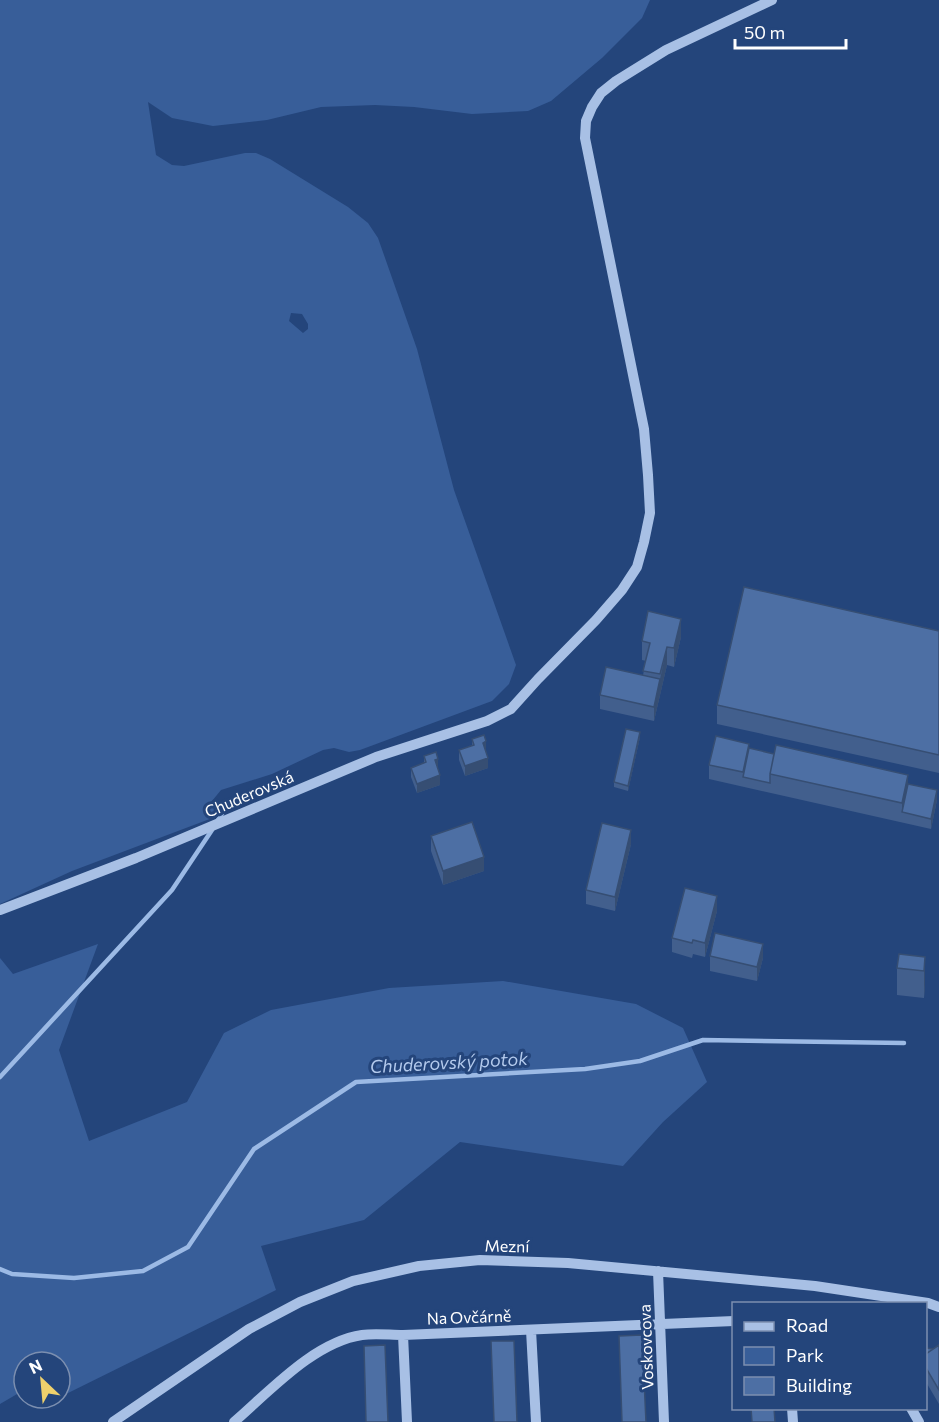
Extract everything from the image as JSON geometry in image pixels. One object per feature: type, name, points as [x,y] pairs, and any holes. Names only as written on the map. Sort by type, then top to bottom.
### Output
[{"type":"street","name":"Chuderovská","points":[[0,910],[376,757],[487,721],[511,709],[622,590],[637,567],[650,513],[644,429],[585,138],[586,121],[601,93],[616,81],[666,50],[772,0]]},
{"type":"street","name":"Mezní","points":[[113,1422],[249,1329],[300,1302],[353,1281],[419,1266],[480,1260],[568,1263],[844,1289],[907,1302]]},
{"type":"street","name":"Voskovcova","points":[[658,1270],[663,1422]]},
{"type":"street","name":"Na Ovčárně","points":[[234,1422],[301,1365],[330,1344],[362,1335],[732,1321]]},
{"type":"street","points":[[531,1330],[536,1422]]},
{"type":"street","points":[[403,1335],[407,1422]]},
{"type":"green space","points":[[0,0],[650,0],[642,18],[602,58],[551,101],[528,111],[472,114],[375,105],[321,107],[267,120],[213,126],[172,118],[148,102],[156,155],[172,165],[184,166],[245,153],[256,153],[270,159],[348,207],[368,223],[378,238],[417,349],[454,490],[516,665],[509,684],[492,701],[360,750],[349,752],[334,748],[323,750],[272,774],[221,790],[212,801],[215,817],[72,871],[0,904]],"holes":[[[291,313],[302,314],[308,324],[308,329],[303,333],[289,321]]]},
{"type":"green space","points":[[98,944],[59,1050],[89,1141],[187,1102],[224,1033],[271,1010],[389,988],[503,981],[636,1004],[683,1028],[707,1082],[663,1122],[623,1166],[460,1142],[364,1220],[261,1246],[276,1290],[72,1391],[72,1350],[12,1350],[12,1397],[0,1404],[0,958],[13,974]]},
{"type":"building","points":[[744,587],[939,631],[939,755],[717,705]]},
{"type":"building","points":[[648,611],[681,619],[674,648],[667,647],[660,674],[643,671],[650,643],[642,641]]},
{"type":"building","points":[[606,667],[660,679],[654,707],[600,695]]},
{"type":"building","points":[[626,729],[640,732],[628,786],[614,782]]},
{"type":"building","points":[[484,735],[486,741],[483,743],[488,758],[465,766],[459,750],[474,745],[472,739]]},
{"type":"building","points":[[716,736],[749,744],[743,772],[709,765]]},
{"type":"building","points":[[776,745],[908,775],[902,803],[770,774]]},
{"type":"building","points":[[749,748],[774,754],[770,783],[743,777]]},
{"type":"building","points":[[436,752],[438,759],[435,760],[440,775],[417,784],[411,768],[426,762],[424,756]]},
{"type":"building","points":[[908,784],[937,790],[931,819],[902,812]]},
{"type":"building","points":[[472,822],[484,857],[443,871],[431,836]]},
{"type":"building","points":[[602,823],[631,830],[615,897],[586,890]]},
{"type":"building","points":[[685,888],[717,896],[705,943],[693,940],[692,943],[672,938]]},
{"type":"building","points":[[715,933],[763,944],[757,967],[710,956]]},
{"type":"building","points":[[899,954],[925,957],[924,971],[897,968]]},
{"type":"building","points":[[642,1335],[646,1422],[622,1422],[619,1336]]},
{"type":"building","points":[[491,1341],[514,1341],[517,1422],[494,1422]]},
{"type":"building","points":[[385,1345],[388,1422],[366,1422],[364,1346]]},
{"type":"building","points":[[939,1345],[939,1390],[927,1370],[927,1353]]},
{"type":"building","points":[[751,1410],[774,1410],[775,1422],[752,1422]]},
{"type":"waterway","points":[[218,820],[226,807]]},
{"type":"waterway","points":[[0,1077],[172,890],[212,830]]},
{"type":"waterway","name":"Chuderovský potok","points":[[0,1269],[12,1274],[74,1278],[143,1271],[188,1247],[254,1149],[356,1082],[585,1069],[640,1061],[703,1040],[904,1043]]}]
